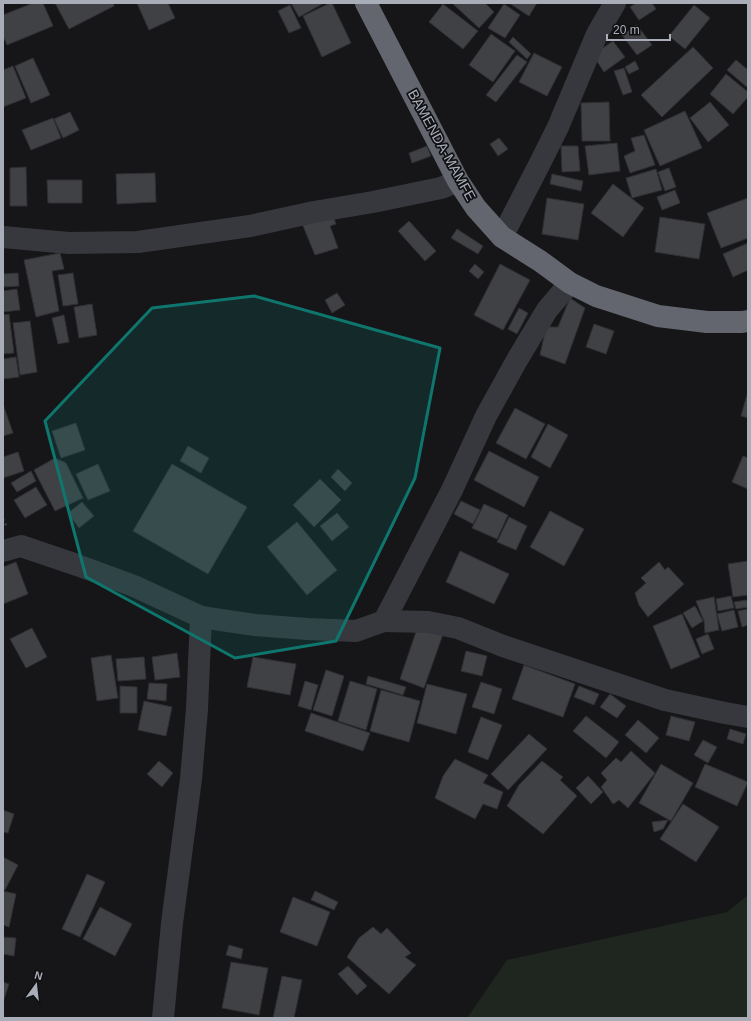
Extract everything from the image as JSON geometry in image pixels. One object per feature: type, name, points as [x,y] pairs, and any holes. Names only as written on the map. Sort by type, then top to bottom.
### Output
[{"type":"highway","name":"BAMENDA-MAMFE","points":[[366,3],[458,181],[476,208],[502,236],[570,283],[596,296],[658,316],[707,322],[748,321]]},
{"type":"street","points":[[502,236],[540,165],[558,127],[597,34],[615,3]]},
{"type":"street","points":[[3,237],[69,243],[138,242],[250,226],[314,212],[441,188],[458,181]]},
{"type":"street","points":[[384,621],[452,490],[486,416],[547,310],[570,283]]},
{"type":"street","points":[[3,551],[21,546],[28,548],[134,586],[201,617],[255,625],[308,629],[356,631],[384,621],[428,622],[458,628],[503,646],[665,700],[748,717]]},
{"type":"street","points":[[163,1018],[172,923],[192,763],[197,709],[201,617]]},
{"type":"highlighted area","points":[[254,296],[440,348],[415,478],[336,641],[235,658],[86,577],[45,421],[152,308]]},
{"type":"shaded area","points":[[748,895],[748,1018],[467,1018],[507,960],[727,912]]},
{"type":"building","points":[[33,3],[43,3],[53,26],[7,45],[3,36],[3,15]]},
{"type":"building","points":[[55,3],[113,3],[114,6],[69,29]]},
{"type":"building","points":[[137,3],[168,3],[175,18],[149,30]]},
{"type":"building","points":[[291,3],[324,3],[299,17]]},
{"type":"building","points":[[332,3],[351,43],[322,57],[303,16]]},
{"type":"building","points":[[452,3],[485,3],[494,12],[479,28]]},
{"type":"building","points":[[509,3],[537,3],[529,16]]},
{"type":"building","points":[[636,3],[652,3],[656,9],[639,20],[630,7]]},
{"type":"building","points":[[443,4],[478,31],[463,49],[429,22]]},
{"type":"building","points":[[504,4],[520,15],[505,38],[488,28]]},
{"type":"building","points":[[290,5],[301,28],[289,33],[278,11]]},
{"type":"building","points":[[694,5],[710,18],[685,49],[669,36]]},
{"type":"building","points":[[637,25],[652,45],[637,55],[622,35]]},
{"type":"building","points":[[491,34],[515,51],[493,82],[469,65]]},
{"type":"building","points":[[513,37],[531,54],[527,59],[509,42]]},
{"type":"building","points":[[613,41],[625,57],[604,72],[593,55]]},
{"type":"building","points":[[693,47],[713,68],[662,117],[641,95]]},
{"type":"building","points":[[534,53],[562,67],[547,96],[519,82]]},
{"type":"building","points":[[517,55],[527,62],[496,102],[486,95]]},
{"type":"building","points":[[33,58],[50,95],[31,103],[15,66]]},
{"type":"building","points":[[736,60],[748,70],[748,88],[727,70]]},
{"type":"building","points":[[635,61],[639,69],[629,74],[625,67]]},
{"type":"building","points":[[13,66],[26,98],[3,107],[3,70]]},
{"type":"building","points":[[624,68],[632,92],[623,95],[614,71]]},
{"type":"building","points":[[726,74],[748,92],[748,97],[733,114],[710,94]]},
{"type":"building","points":[[609,102],[610,141],[582,141],[581,103]]},
{"type":"building","points":[[710,102],[729,125],[708,142],[690,118]]},
{"type":"building","points":[[685,111],[702,148],[660,166],[644,130]]},
{"type":"building","points":[[70,112],[79,130],[63,138],[54,119]]},
{"type":"building","points":[[53,118],[61,138],[31,150],[22,130]]},
{"type":"building","points":[[644,135],[655,165],[630,173],[624,156],[635,151],[631,138]]},
{"type":"building","points":[[499,138],[508,149],[498,156],[490,144]]},
{"type":"building","points":[[617,143],[620,171],[589,175],[585,146]]},
{"type":"building","points":[[427,146],[431,156],[412,163],[409,153]]},
{"type":"building","points":[[561,146],[578,146],[580,171],[562,172]]},
{"type":"building","points":[[26,167],[27,206],[10,206],[10,168]]},
{"type":"building","points":[[669,168],[676,187],[665,191],[658,172]]},
{"type":"building","points":[[656,169],[662,190],[632,198],[626,178]]},
{"type":"building","points":[[155,173],[156,202],[117,204],[116,174]]},
{"type":"building","points":[[552,174],[583,181],[581,191],[550,184]]},
{"type":"building","points":[[47,180],[82,180],[82,203],[48,203]]},
{"type":"building","points":[[613,184],[644,208],[623,237],[591,213]]},
{"type":"building","points":[[675,190],[680,203],[662,210],[657,197]]},
{"type":"building","points":[[547,198],[584,204],[578,240],[542,234]]},
{"type":"building","points":[[748,198],[748,238],[721,248],[707,213]]},
{"type":"building","points":[[332,213],[336,224],[330,226],[338,248],[315,255],[301,221]]},
{"type":"building","points":[[660,217],[705,224],[699,259],[655,252]]},
{"type":"building","points":[[409,221],[436,251],[425,261],[398,231]]},
{"type":"building","points":[[457,229],[483,246],[478,254],[451,238]]},
{"type":"building","points":[[748,243],[748,270],[733,277],[723,254]]},
{"type":"building","points":[[60,253],[64,269],[52,271],[59,311],[36,317],[24,260]]},
{"type":"building","points":[[475,264],[484,272],[478,279],[469,271]]},
{"type":"building","points":[[500,264],[530,280],[503,330],[474,315]]},
{"type":"building","points":[[18,273],[19,286],[3,287],[3,274]]},
{"type":"building","points":[[73,273],[78,304],[63,306],[58,275]]},
{"type":"building","points":[[17,289],[20,310],[3,312],[3,291]]},
{"type":"building","points":[[337,293],[345,305],[332,313],[325,300]]},
{"type":"building","points":[[570,298],[585,308],[565,364],[540,355],[546,327],[558,327]]},
{"type":"building","points":[[92,304],[97,335],[79,338],[74,307]]},
{"type":"building","points":[[519,308],[528,313],[517,334],[508,329]]},
{"type":"building","points":[[9,314],[14,353],[3,354],[3,315]]},
{"type":"building","points":[[64,315],[69,342],[58,344],[52,318]]},
{"type":"building","points":[[30,321],[37,372],[20,375],[13,323]]},
{"type":"building","points":[[594,324],[614,331],[606,354],[586,347]]},
{"type":"building","points":[[16,357],[19,377],[3,379],[3,359]]},
{"type":"building","points":[[748,391],[748,418],[741,416]]},
{"type":"building","points":[[3,404],[13,433],[3,436]]},
{"type":"building","points":[[515,408],[545,424],[526,459],[496,443]]},
{"type":"building","points":[[76,423],[85,450],[61,458],[52,431]]},
{"type":"building","points":[[548,424],[568,435],[550,468],[531,457]]},
{"type":"building","points":[[188,446],[209,458],[201,473],[180,461]]},
{"type":"building","points":[[489,451],[539,477],[524,507],[474,480]]},
{"type":"building","points":[[18,452],[24,471],[3,478],[3,457]]},
{"type":"building","points":[[743,456],[748,458],[748,489],[732,482]]},
{"type":"building","points":[[55,458],[66,463],[83,498],[55,511],[34,470]]},
{"type":"building","points":[[98,464],[110,491],[88,500],[76,474]]},
{"type":"building","points":[[172,464],[247,507],[208,574],[133,531]]},
{"type":"building","points":[[338,469],[352,483],[345,491],[331,477]]},
{"type":"building","points":[[31,471],[36,481],[17,492],[11,483]]},
{"type":"building","points":[[320,479],[341,500],[314,527],[293,505]]},
{"type":"building","points":[[36,487],[47,505],[25,518],[14,500]]},
{"type":"building","points":[[461,501],[480,510],[473,524],[454,514]]},
{"type":"building","points":[[82,502],[94,516],[79,528],[68,513]]},
{"type":"building","points":[[484,504],[508,515],[497,539],[472,528]]},
{"type":"building","points":[[550,511],[584,529],[564,566],[530,547]]},
{"type":"building","points":[[337,513],[349,527],[332,541],[320,526]]},
{"type":"building","points":[[509,517],[527,526],[516,550],[497,542]]},
{"type":"building","points":[[297,522],[337,570],[307,595],[267,547]]},
{"type":"building","points":[[460,551],[509,574],[494,604],[446,582]]},
{"type":"building","points":[[748,561],[748,595],[733,597],[728,564]]},
{"type":"building","points":[[16,562],[28,594],[3,604],[3,567]]},
{"type":"building","points":[[659,562],[665,570],[668,567],[684,584],[648,617],[639,605],[635,593],[646,583],[641,578]]},
{"type":"building","points":[[731,596],[734,608],[718,611],[716,599]]},
{"type":"building","points":[[714,597],[719,630],[705,633],[704,621],[696,601]]},
{"type":"building","points":[[747,600],[748,607],[736,609],[734,602]]},
{"type":"building","points":[[695,606],[703,621],[692,628],[683,613]]},
{"type":"building","points":[[748,609],[748,625],[742,627],[738,611]]},
{"type":"building","points":[[734,610],[738,627],[722,631],[717,614]]},
{"type":"building","points":[[682,614],[700,657],[671,669],[653,626]]},
{"type":"building","points":[[418,626],[443,634],[424,688],[400,679]]},
{"type":"building","points":[[32,628],[47,657],[26,668],[10,639]]},
{"type":"building","points":[[708,634],[714,649],[702,654],[696,639]]},
{"type":"building","points":[[466,651],[487,656],[482,676],[461,671]]},
{"type":"building","points":[[177,653],[180,677],[155,680],[152,657]]},
{"type":"building","points":[[111,655],[118,698],[97,701],[91,658]]},
{"type":"building","points":[[144,657],[146,679],[118,681],[116,659]]},
{"type":"building","points":[[253,657],[296,664],[290,695],[247,687]]},
{"type":"building","points":[[524,665],[575,684],[563,717],[512,699]]},
{"type":"building","points":[[326,670],[344,676],[332,716],[313,710]]},
{"type":"building","points":[[368,676],[406,687],[403,695],[366,684]]},
{"type":"building","points":[[305,681],[318,685],[311,710],[298,706]]},
{"type":"building","points":[[350,681],[377,689],[366,730],[338,721]]},
{"type":"building","points":[[481,682],[502,689],[494,714],[472,707]]},
{"type":"building","points":[[149,683],[167,684],[166,701],[147,699]]},
{"type":"building","points":[[427,684],[467,694],[456,734],[417,723]]},
{"type":"building","points":[[120,686],[137,687],[137,713],[120,713]]},
{"type":"building","points":[[579,686],[599,694],[594,705],[574,697]]},
{"type":"building","points":[[381,690],[420,701],[409,742],[370,731]]},
{"type":"building","points":[[610,694],[626,706],[617,718],[600,707]]},
{"type":"building","points":[[144,701],[172,707],[166,736],[138,730]]},
{"type":"building","points":[[311,713],[370,733],[363,751],[305,731]]},
{"type":"building","points":[[586,716],[619,742],[606,758],[573,731]]},
{"type":"building","points":[[671,716],[695,722],[689,741],[666,735]]},
{"type":"building","points":[[481,717],[502,725],[488,760],[468,752]]},
{"type":"building","points":[[638,720],[659,738],[646,753],[625,735]]},
{"type":"building","points":[[730,729],[746,734],[743,744],[727,739]]},
{"type":"building","points":[[529,734],[547,749],[508,790],[491,774]]},
{"type":"building","points":[[703,740],[717,747],[708,763],[694,755]]},
{"type":"building","points":[[631,751],[655,773],[628,808],[619,800],[613,804],[601,787],[607,780],[601,773],[616,758],[621,762]]},
{"type":"building","points":[[455,759],[488,775],[483,783],[503,792],[497,809],[483,804],[475,819],[435,798],[443,776]]},
{"type":"building","points":[[159,761],[173,773],[162,787],[147,774]]},
{"type":"building","points":[[542,761],[563,777],[560,780],[577,796],[543,834],[507,806],[519,785]]},
{"type":"building","points":[[661,764],[693,783],[671,821],[639,803]]},
{"type":"building","points":[[705,764],[748,782],[737,806],[695,787]]},
{"type":"building","points":[[588,776],[603,792],[591,804],[576,788]]},
{"type":"building","points":[[683,804],[719,827],[696,862],[660,839]]},
{"type":"building","points":[[3,810],[14,814],[8,833],[3,832]]},
{"type":"building","points":[[668,820],[663,829],[654,832],[652,822]]},
{"type":"building","points":[[3,857],[18,865],[5,890],[3,889]]},
{"type":"building","points":[[87,874],[105,882],[80,937],[62,929]]},
{"type":"building","points":[[3,891],[16,894],[9,927],[3,925]]},
{"type":"building","points":[[315,891],[338,902],[334,910],[311,900]]},
{"type":"building","points":[[293,897],[330,912],[317,946],[280,932]]},
{"type":"building","points":[[100,907],[132,924],[115,956],[83,939]]},
{"type":"building","points":[[373,927],[381,934],[387,928],[411,953],[405,957],[416,965],[389,994],[347,957],[359,938]]},
{"type":"building","points":[[3,937],[16,938],[14,956],[3,954]]},
{"type":"building","points":[[229,945],[243,949],[241,959],[226,955]]},
{"type":"building","points":[[231,962],[268,968],[259,1015],[222,1008]]},
{"type":"building","points":[[348,966],[367,986],[357,995],[338,974]]},
{"type":"building","points":[[282,976],[302,980],[294,1018],[273,1018]]},
{"type":"building","points":[[3,982],[9,984],[3,1002]]}]
